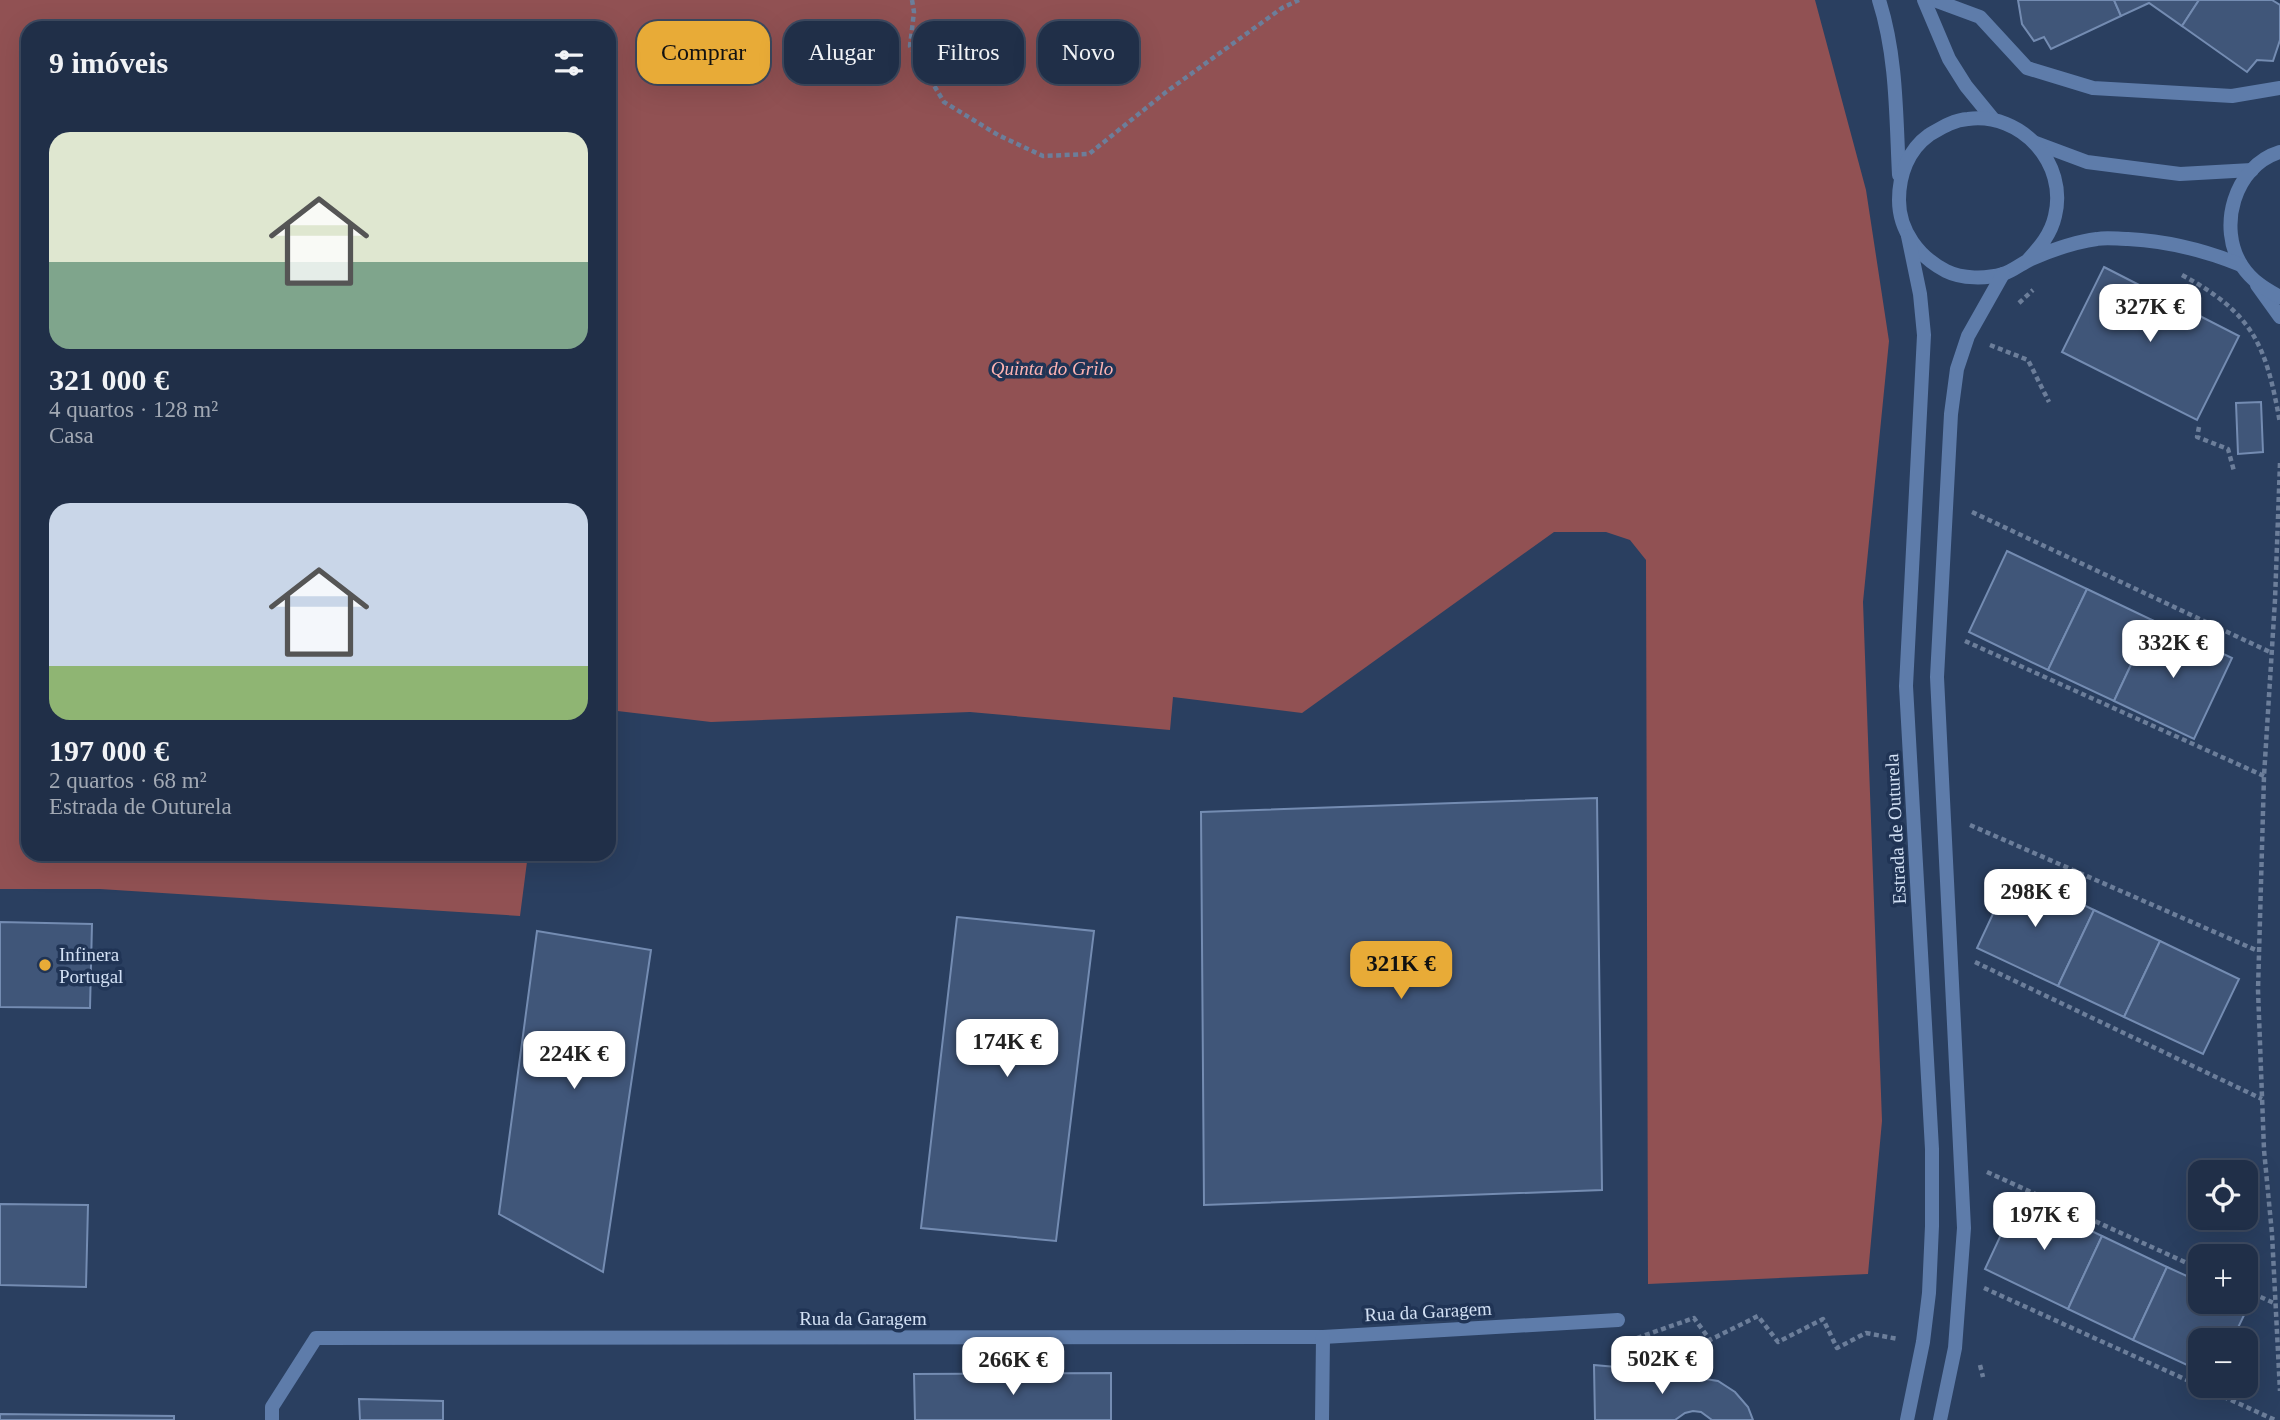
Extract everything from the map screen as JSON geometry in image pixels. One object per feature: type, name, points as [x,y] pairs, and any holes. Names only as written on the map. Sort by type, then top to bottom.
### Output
[{"type":"street","points":[[1879,0],[1894,72],[1899,211],[1908,236],[1925,258],[1949,272],[1976,278],[2003,274],[2028,260],[2067,245],[2099,238],[2157,240],[2207,251],[2241,265]]},
{"type":"street","points":[[1924,0],[1949,59],[1966,86],[1993,119]]},
{"type":"street","points":[[1934,0],[1980,17],[2027,68],[2093,88],[2232,96],[2280,88]]},
{"type":"street","points":[[1899,184],[1907,161],[1922,140],[1943,126],[1967,119],[1993,119],[2016,128],[2036,143],[2087,162],[2180,174],[2252,170]]},
{"type":"street","points":[[2028,260],[2046,240],[2056,215],[2057,190],[2051,164],[2036,143]]},
{"type":"street","points":[[2278,152],[2252,170],[2237,191],[2231,215],[2232,241],[2241,265],[2280,317]]},
{"type":"street","name":"Estrada de Outurela","points":[[1907,1420],[1929,1293],[1932,1226],[1932,1149],[1906,686],[1924,335],[1920,294],[1908,236]]},
{"type":"street","points":[[1940,1420],[1955,1348],[1964,1228],[1937,690],[1938,649],[1951,414],[1957,369],[1968,336],[2003,274]]},
{"type":"street","points":[[2257,285],[2280,297]]},
{"type":"street","name":"Rua da Garagem","points":[[272,1420],[272,1407],[316,1338],[1323,1337],[1618,1320]]},
{"type":"street","points":[[1322,1420],[1323,1337]]},
{"type":"path","points":[[912,0],[914,12],[910,46],[944,102],[998,135],[1043,156],[1089,154],[1166,92],[1282,8],[1299,0]]},
{"type":"path","points":[[2176,272],[2210,290],[2238,313],[2252,331],[2272,380],[2280,423]]},
{"type":"path","points":[[2009,312],[2040,284]]},
{"type":"path","points":[[1983,353],[1985,343],[2028,360],[2049,402]]},
{"type":"path","points":[[2199,427],[2197,437],[2228,449],[2234,471]]},
{"type":"path","points":[[2280,463],[2258,951],[2264,1150],[2280,1391]]},
{"type":"path","points":[[1966,522],[1967,509],[2272,653]]},
{"type":"path","points":[[1958,637],[2264,776]]},
{"type":"path","points":[[1965,836],[1964,822],[2258,951]]},
{"type":"path","points":[[1973,974],[1972,961],[2262,1099]]},
{"type":"path","points":[[1986,1181],[1986,1172],[2188,1264]]},
{"type":"path","points":[[1976,1284],[2188,1381]]},
{"type":"path","points":[[2258,1296],[2276,1304]]},
{"type":"path","points":[[1637,1338],[1695,1318],[1710,1340],[1758,1316],[1778,1342],[1823,1319],[1837,1348],[1866,1333]]},
{"type":"path","points":[[2226,1398],[2275,1420]]},
{"type":"green space","name":"Quinta do Grilo","points":[[0,0],[1815,0],[1866,190],[1889,341],[1863,602],[1882,1121],[1868,1274],[1648,1284],[1646,560],[1630,540],[1606,532],[1554,532],[1302,713],[1173,697],[1170,730],[970,712],[711,722],[616,711],[616,21],[21,21],[21,861],[527,861],[520,916],[100,889],[0,889]]},
{"type":"building","points":[[2018,0],[2114,0],[2121,16],[2051,49],[2044,37],[2034,41],[2022,24]]},
{"type":"building","points":[[2114,0],[2199,0],[2182,26],[2149,3],[2121,16]]},
{"type":"building","points":[[2199,0],[2272,0],[2280,5],[2280,40],[2273,61],[2257,60],[2247,72],[2182,26]]},
{"type":"building","points":[[2104,267],[2239,336],[2197,420],[2062,352]]},
{"type":"building","points":[[2261,402],[2263,452],[2238,454],[2236,403]]},
{"type":"building","points":[[2007,551],[2087,589],[2048,670],[1969,632]]},
{"type":"building","points":[[2087,589],[2152,620],[2114,701],[2048,670]]},
{"type":"building","points":[[2152,620],[2232,658],[2194,739],[2114,701]]},
{"type":"building","points":[[1597,798],[1602,1190],[1204,1205],[1201,812]]},
{"type":"building","points":[[2013,871],[2094,910],[2058,986],[1977,948]]},
{"type":"building","points":[[2094,910],[2160,941],[2124,1017],[2058,986]]},
{"type":"building","points":[[957,917],[1094,931],[1056,1241],[921,1228]]},
{"type":"building","name":"Infinera Portugal","points":[[0,922],[92,924],[90,1008],[0,1007]]},
{"type":"building","points":[[537,931],[651,950],[603,1272],[499,1214]]},
{"type":"building","points":[[2160,941],[2239,979],[2203,1054],[2124,1017]]},
{"type":"building","points":[[2019,1196],[2102,1236],[2068,1309],[1985,1269]]},
{"type":"building","points":[[0,1204],[88,1205],[86,1287],[0,1285]]},
{"type":"building","points":[[2102,1236],[2167,1267],[2133,1340],[2068,1309]]},
{"type":"building","points":[[2167,1267],[2188,1277],[2188,1314],[2245,1314],[2238,1328],[2188,1328],[2188,1365],[2133,1340]]},
{"type":"building","points":[[1594,1365],[1673,1372],[1679,1380],[1699,1378],[1718,1381],[1735,1392],[1748,1407],[1753,1420],[1712,1420],[1701,1412],[1693,1411],[1675,1420],[1595,1420]]},
{"type":"building","points":[[1111,1373],[1111,1420],[915,1420],[914,1374]]},
{"type":"building","points":[[359,1399],[443,1401],[443,1420],[360,1420]]},
{"type":"building","points":[[0,1414],[174,1416],[174,1420],[0,1420]]},
{"type":"place","name":"Infinera Portugal","points":[[45,965]]}]
